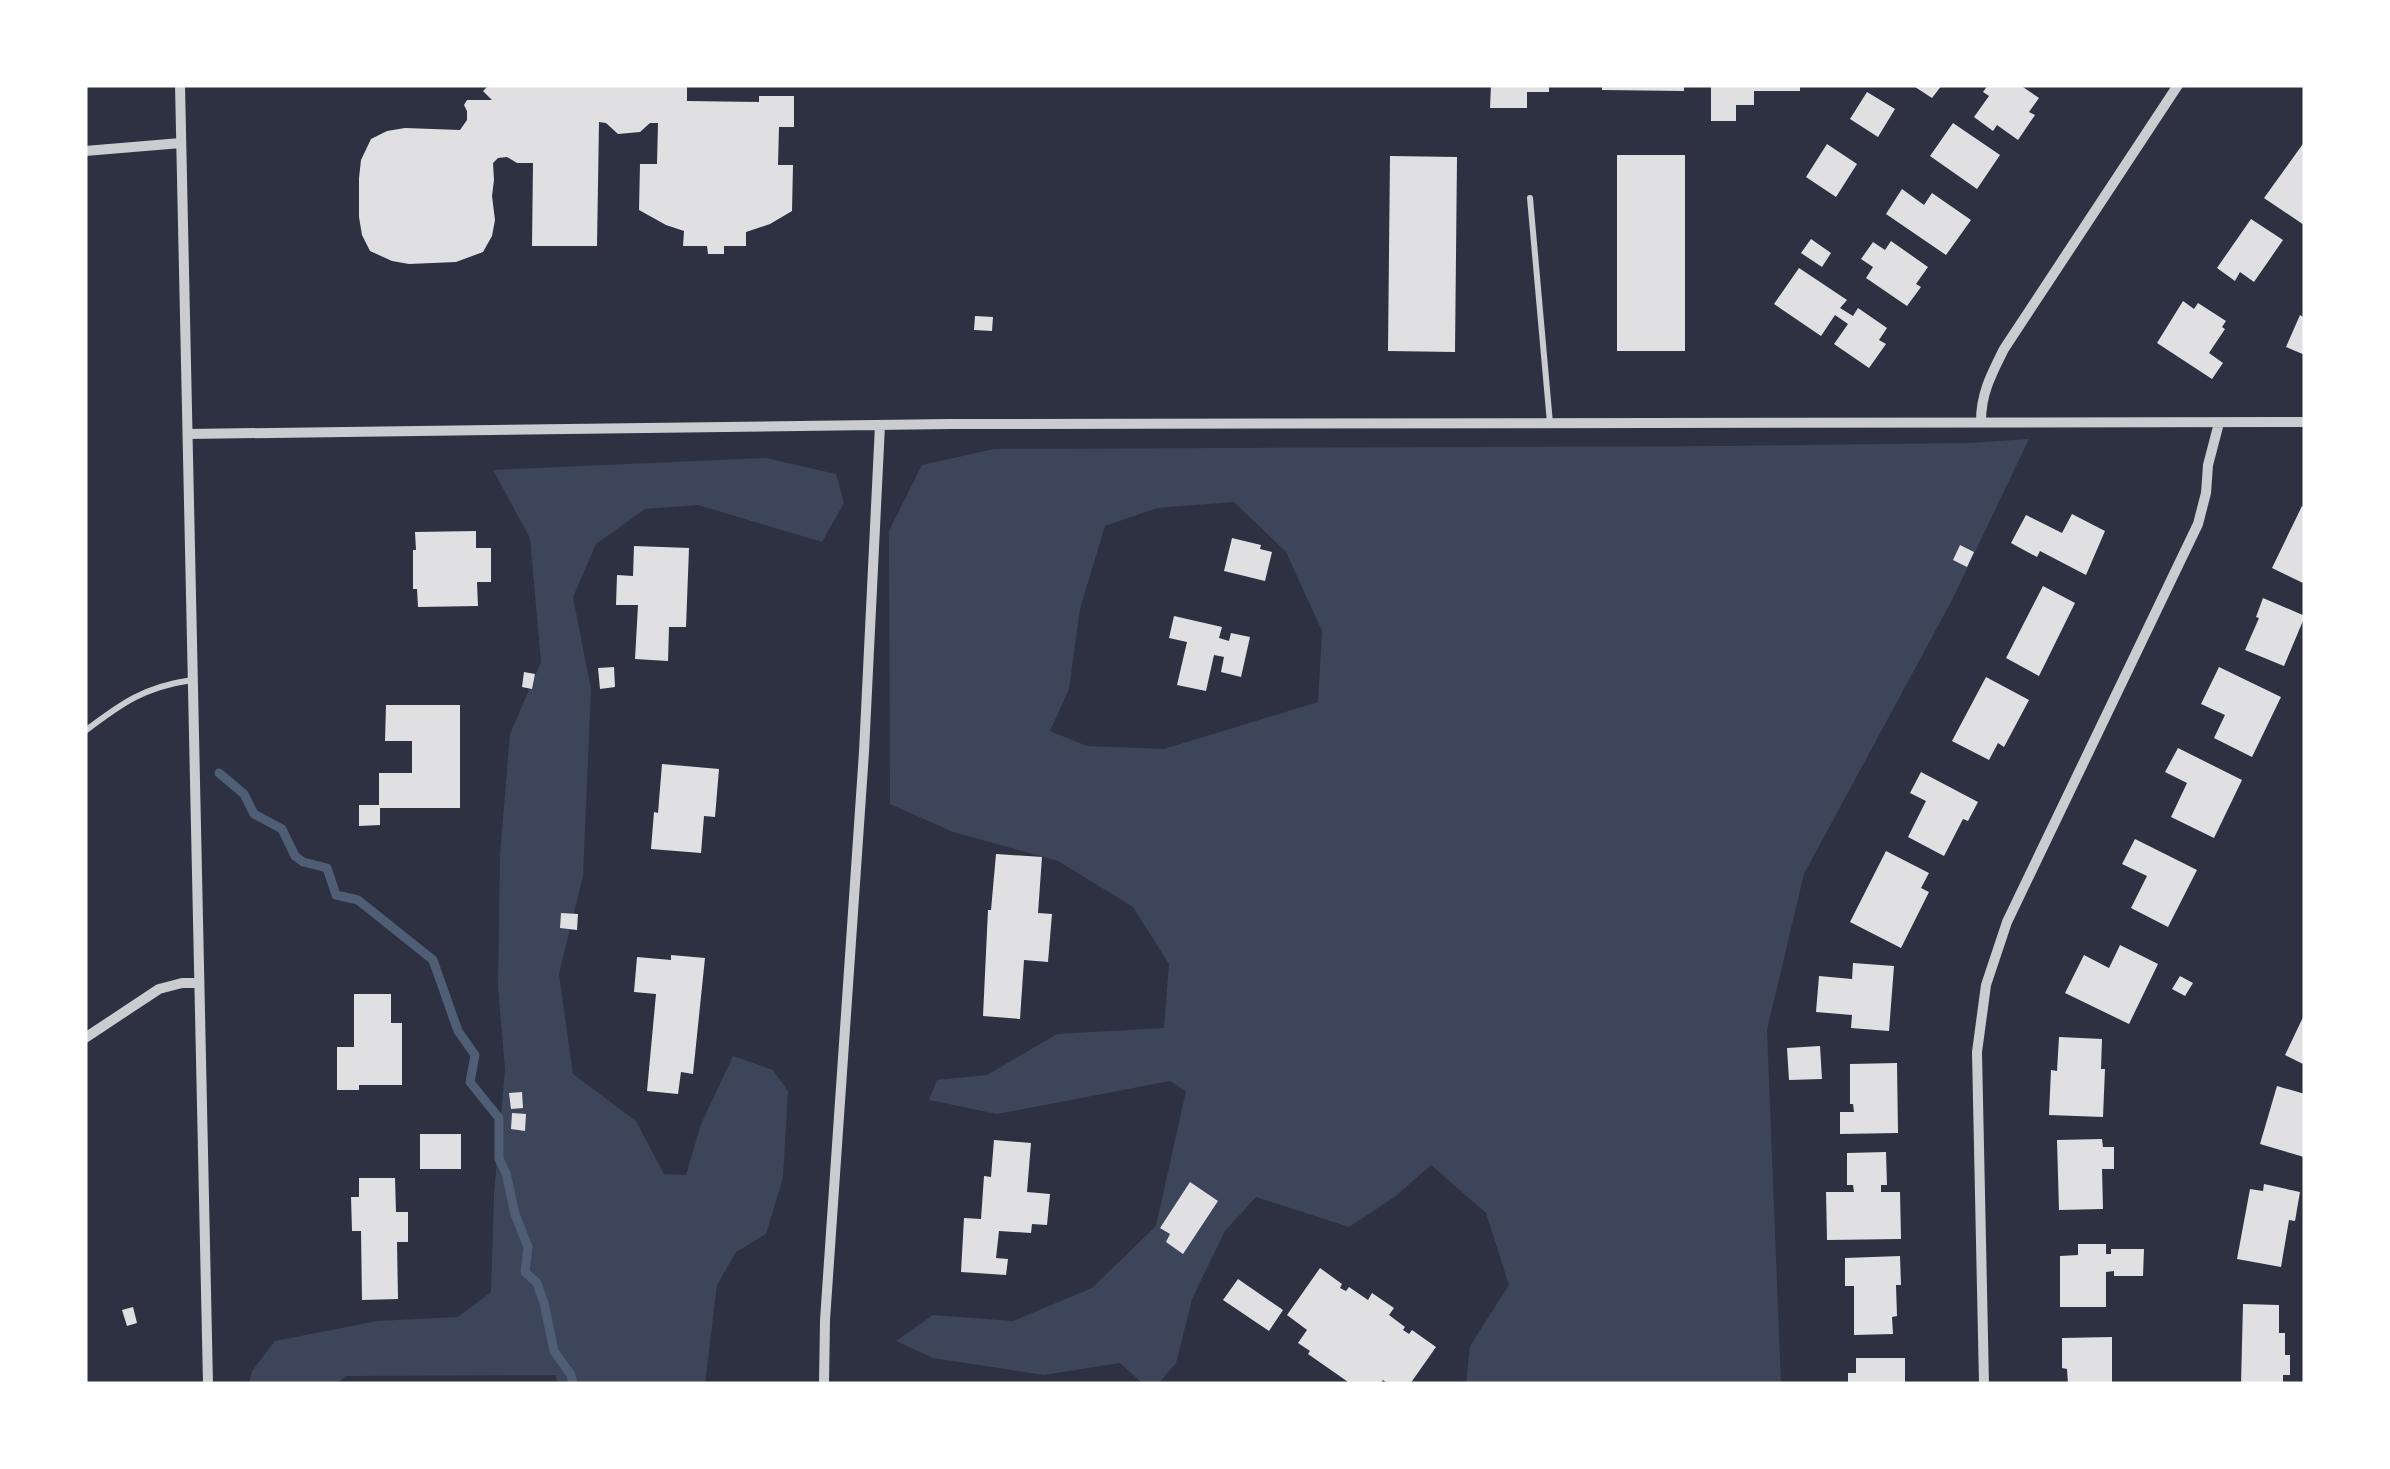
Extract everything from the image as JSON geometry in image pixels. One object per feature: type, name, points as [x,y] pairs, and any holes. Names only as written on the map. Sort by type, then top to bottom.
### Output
[{"type":"street","points":[[180,85],[208,1384]]},
{"type":"street","points":[[1981,420],[1986,384],[2004,349],[2178,85]]},
{"type":"street","points":[[85,151],[181,142]]},
{"type":"street","points":[[188,434],[691,426],[2305,422]]},
{"type":"street","points":[[1984,1384],[1976,1052],[1986,985],[2007,922],[2198,524],[2219,423]]},
{"type":"street","points":[[824,1384],[864,752],[880,425]]},
{"type":"street","points":[[85,1038],[159,989],[199,983]]},
{"type":"lane","points":[[1530,198],[1550,422]]},
{"type":"lane","points":[[85,731],[127,699],[167,684],[193,680]]},
{"type":"shaded area","points":[[2029,439],[1952,600],[1804,874],[1767,1030],[1781,1384],[1466,1384],[1470,1346],[1509,1285],[1486,1213],[1431,1165],[1396,1196],[1349,1227],[1256,1197],[1225,1231],[1192,1299],[1176,1363],[1158,1384],[1143,1384],[1120,1363],[1044,1375],[933,1358],[896,1341],[933,1315],[1013,1321],[1092,1288],[1156,1226],[1186,1091],[1170,1081],[997,1114],[929,1100],[937,1080],[987,1075],[1057,1034],[1164,1028],[1169,964],[1133,907],[1058,861],[953,832],[890,804],[889,531],[922,465],[994,449],[1969,443]],"holes":[[[1234,502],[1286,552],[1322,631],[1318,702],[1164,749],[1087,746],[1050,731],[1069,689],[1080,609],[1105,526],[1157,508]]]},
{"type":"shaded area","points":[[766,458],[836,474],[844,503],[822,542],[698,505],[645,509],[596,544],[573,597],[591,689],[583,876],[559,974],[573,1074],[636,1121],[664,1174],[686,1175],[701,1124],[733,1056],[773,1070],[788,1091],[783,1178],[766,1234],[736,1252],[717,1285],[705,1384],[558,1384],[555,1375],[346,1376],[336,1384],[249,1384],[252,1371],[275,1341],[377,1321],[458,1317],[491,1292],[494,1194],[505,1070],[498,986],[500,855],[510,734],[541,662],[530,538],[493,470]]},
{"type":"building","points":[[489,85],[687,85],[687,101],[759,102],[759,96],[794,96],[794,127],[779,127],[778,165],[793,165],[792,211],[746,232],[746,246],[724,246],[724,254],[708,254],[707,246],[683,246],[684,231],[639,210],[640,164],[657,164],[658,123],[650,123],[640,132],[618,134],[599,122],[597,246],[532,246],[533,163],[517,163],[507,157],[493,163],[495,220],[483,252],[456,262],[409,264],[370,251],[359,217],[359,178],[361,160],[371,139],[405,128],[460,130],[467,120],[467,100],[492,100],[483,91]]},
{"type":"building","points":[[1491,85],[1549,85],[1549,92],[1527,92],[1527,108],[1490,108]]},
{"type":"building","points":[[1602,85],[1684,85],[1684,91],[1602,90]]},
{"type":"building","points":[[1800,85],[1800,91],[1754,91],[1754,105],[1736,105],[1736,121],[1711,121],[1711,86]]},
{"type":"building","points":[[1912,85],[1942,85],[1932,98]]},
{"type":"building","points":[[1988,85],[2020,85],[2039,98],[2029,112],[2035,115],[2018,140],[1997,125],[1993,131],[1974,117],[1989,96],[1983,92]]},
{"type":"building","points":[[1867,92],[1895,109],[1878,137],[1850,119]]},
{"type":"building","points":[[1953,123],[2000,155],[1977,189],[1930,156]]},
{"type":"building","points":[[2305,141],[2305,222],[2304,225],[2264,198]]},
{"type":"building","points":[[1827,144],[1857,164],[1836,197],[1806,177]]},
{"type":"building","points":[[1617,155],[1685,155],[1685,351],[1617,351]]},
{"type":"building","points":[[1390,156],[1457,157],[1455,352],[1388,351]]},
{"type":"building","points":[[1902,189],[1924,205],[1932,193],[1971,220],[1946,255],[1886,214]]},
{"type":"building","points":[[2251,219],[2283,240],[2254,282],[2240,272],[2235,281],[2217,268]]},
{"type":"building","points":[[1811,239],[1831,253],[1822,267],[1801,253]]},
{"type":"building","points":[[1891,241],[1928,267],[1916,284],[1921,287],[1907,306],[1866,278],[1873,267],[1861,259],[1873,242],[1885,250]]},
{"type":"building","points":[[1799,268],[1847,300],[1840,308],[1853,316],[1858,308],[1887,328],[1879,340],[1886,344],[1869,368],[1834,344],[1848,324],[1835,315],[1821,336],[1774,304]]},
{"type":"building","points":[[2183,301],[2194,309],[2198,303],[2226,321],[2209,353],[2223,363],[2212,379],[2157,343]]},
{"type":"building","points":[[2300,315],[2305,318],[2305,355],[2286,347]]},
{"type":"building","points":[[975,316],[993,317],[992,331],[974,330]]},
{"type":"building","points":[[2302,506],[2305,508],[2305,584],[2272,568]]},
{"type":"building","points":[[2072,514],[2105,531],[2086,575],[2040,551],[2037,557],[2011,543],[2026,515],[2062,533]]},
{"type":"building","points":[[476,531],[476,548],[491,548],[491,582],[477,582],[478,606],[418,607],[417,589],[413,589],[415,532]]},
{"type":"building","points":[[1232,538],[1272,552],[1265,581],[1224,571]]},
{"type":"building","points":[[1960,545],[1974,552],[1967,567],[1953,560]]},
{"type":"building","points":[[634,546],[689,548],[686,627],[669,627],[668,661],[635,659],[638,605],[616,605],[617,575],[633,576]]},
{"type":"building","points":[[2043,586],[2075,603],[2039,676],[2006,658]]},
{"type":"building","points":[[2263,598],[2305,616],[2284,666],[2245,650]]},
{"type":"building","points":[[1174,616],[1222,627],[1219,638],[1229,641],[1231,633],[1250,637],[1241,677],[1221,672],[1224,657],[1214,655],[1206,691],[1177,685],[1187,642],[1169,638]]},
{"type":"building","points":[[614,667],[615,687],[600,689],[598,668]]},
{"type":"building","points":[[2219,667],[2281,697],[2252,757],[2214,738],[2225,715],[2201,704]]},
{"type":"building","points":[[524,672],[535,674],[532,689],[522,687]]},
{"type":"building","points":[[1986,677],[2029,700],[2004,747],[1998,743],[1989,760],[1952,741]]},
{"type":"building","points":[[386,705],[460,705],[460,808],[380,808],[380,825],[359,826],[359,805],[379,805],[379,773],[412,773],[412,741],[385,741]]},
{"type":"building","points":[[2178,748],[2242,780],[2214,838],[2171,817],[2187,783],[2165,772]]},
{"type":"building","points":[[662,764],[719,769],[715,817],[704,816],[701,853],[651,849]]},
{"type":"building","points":[[1921,772],[1978,802],[1968,821],[1963,819],[1944,856],[1908,837],[1926,801],[1910,793]]},
{"type":"building","points":[[2135,839],[2197,870],[2168,927],[2131,908],[2147,876],[2122,864]]},
{"type":"building","points":[[1886,851],[1929,873],[1921,888],[1929,892],[1901,948],[1850,922]]},
{"type":"building","points":[[996,854],[1042,857],[1038,913],[1052,914],[1048,962],[1024,960],[1020,1019],[983,1016],[988,910]]},
{"type":"building","points":[[561,913],[578,914],[577,930],[560,928]]},
{"type":"building","points":[[2120,945],[2158,964],[2129,1024],[2065,993],[2084,955],[2109,968]]},
{"type":"building","points":[[671,955],[705,958],[693,1074],[681,1072],[678,1094],[647,1091],[656,994],[634,992],[637,957],[671,960]]},
{"type":"building","points":[[1853,963],[1894,966],[1889,1031],[1851,1028],[1852,1015],[1816,1012],[1819,976],[1852,979]]},
{"type":"building","points":[[2180,976],[2193,983],[2185,996],[2172,989]]},
{"type":"building","points":[[354,994],[391,994],[391,1023],[402,1023],[402,1085],[359,1085],[359,1090],[337,1090],[337,1047],[354,1047]]},
{"type":"building","points":[[2305,1013],[2305,1065],[2285,1055]]},
{"type":"building","points":[[2059,1037],[2102,1039],[2103,1117],[2049,1115],[2051,1070],[2057,1071]]},
{"type":"building","points":[[1820,1046],[1822,1079],[1789,1080],[1787,1048]]},
{"type":"building","points":[[1897,1063],[1898,1133],[1840,1134],[1840,1112],[1854,1112],[1850,1104],[1850,1064]]},
{"type":"building","points":[[2277,1086],[2305,1094],[2304,1157],[2260,1144]]},
{"type":"building","points":[[522,1092],[523,1108],[511,1109],[509,1093]]},
{"type":"building","points":[[512,1113],[526,1114],[525,1131],[511,1129]]},
{"type":"building","points":[[420,1134],[461,1134],[461,1169],[420,1169]]},
{"type":"building","points":[[2102,1139],[2103,1147],[2114,1147],[2114,1169],[2102,1169],[2103,1209],[2059,1210],[2057,1140]]},
{"type":"building","points":[[994,1140],[1031,1143],[1027,1192],[1050,1194],[1047,1225],[1032,1224],[1031,1233],[999,1231],[996,1258],[1008,1259],[1006,1275],[961,1272],[964,1218],[981,1219],[984,1176],[991,1177]]},
{"type":"building","points":[[1886,1152],[1887,1185],[1881,1185],[1881,1192],[1900,1192],[1901,1239],[1827,1240],[1826,1192],[1854,1192],[1853,1185],[1847,1185],[1847,1153]]},
{"type":"building","points":[[359,1178],[395,1178],[396,1212],[408,1212],[408,1242],[397,1242],[398,1299],[362,1300],[361,1231],[352,1231],[351,1197],[359,1197]]},
{"type":"building","points":[[1190,1182],[1218,1201],[1183,1254],[1166,1242],[1170,1234],[1160,1228]]},
{"type":"building","points":[[2264,1184],[2300,1192],[2295,1221],[2289,1220],[2281,1267],[2237,1259],[2250,1189],[2263,1191]]},
{"type":"building","points":[[2078,1244],[2106,1244],[2106,1254],[2111,1254],[2111,1249],[2144,1249],[2143,1276],[2114,1276],[2114,1271],[2106,1272],[2106,1307],[2060,1307],[2060,1256],[2078,1255]]},
{"type":"building","points":[[1900,1256],[1901,1285],[1896,1285],[1893,1334],[1854,1335],[1854,1286],[1845,1286],[1845,1258]]},
{"type":"building","points":[[1320,1268],[1346,1291],[1349,1287],[1368,1300],[1372,1293],[1394,1308],[1389,1315],[1405,1327],[1403,1330],[1409,1334],[1412,1330],[1436,1347],[1410,1384],[1389,1384],[1383,1380],[1380,1384],[1351,1384],[1298,1343],[1307,1330],[1287,1315]]},
{"type":"building","points":[[1238,1279],[1283,1310],[1269,1331],[1223,1300]]},
{"type":"building","points":[[2243,1304],[2279,1305],[2279,1333],[2285,1333],[2285,1355],[2290,1355],[2290,1375],[2283,1375],[2283,1384],[2241,1384]]},
{"type":"building","points":[[133,1307],[137,1323],[127,1326],[122,1310]]},
{"type":"building","points":[[2112,1337],[2112,1384],[2068,1384],[2067,1369],[2062,1368],[2062,1338]]},
{"type":"building","points":[[1856,1358],[1905,1358],[1905,1384],[1848,1384],[1848,1373],[1856,1373]]},
{"type":"waterway","points":[[219,773],[244,794],[254,814],[282,829],[295,856],[327,868],[336,895],[358,900],[433,960],[458,1031],[475,1055],[470,1082],[499,1118],[499,1159],[528,1247],[525,1272],[537,1283],[554,1351],[573,1384]]}]
